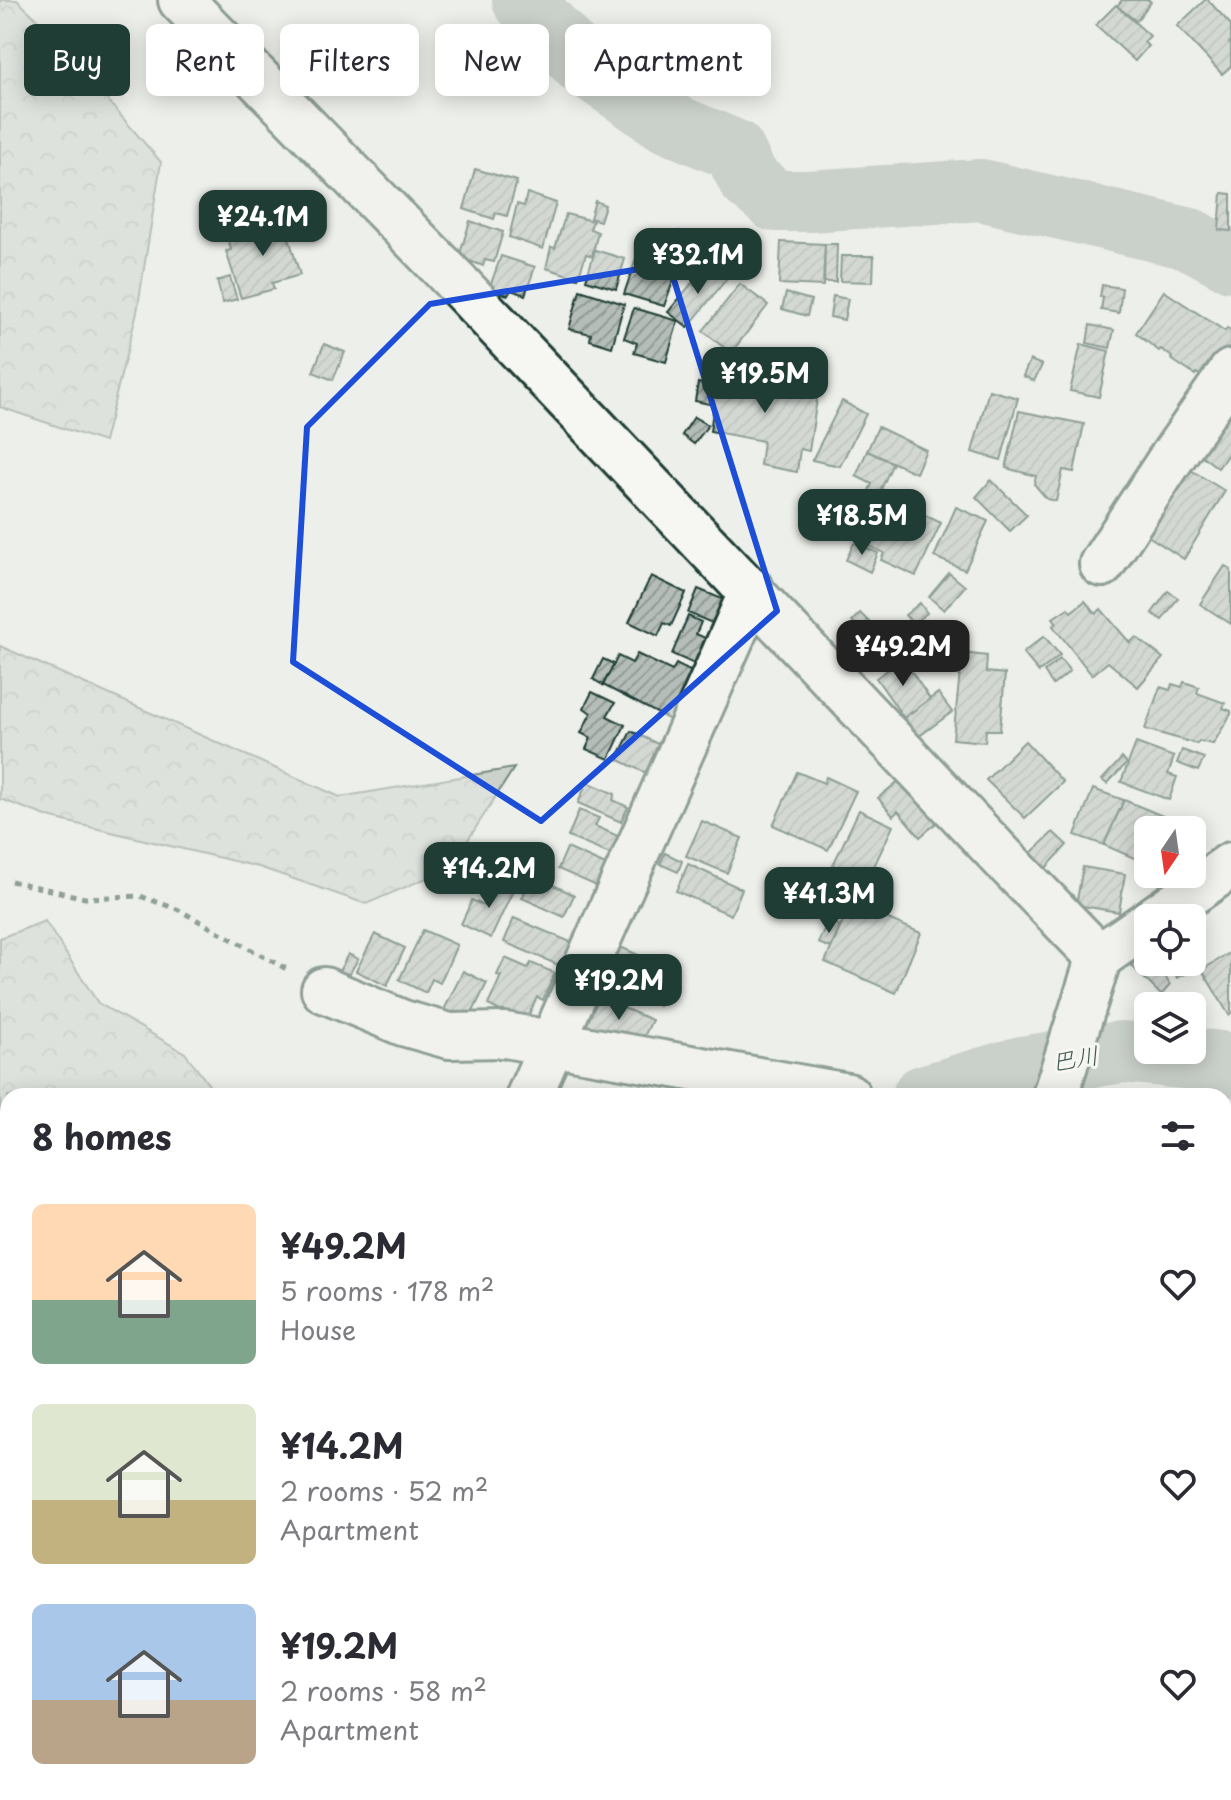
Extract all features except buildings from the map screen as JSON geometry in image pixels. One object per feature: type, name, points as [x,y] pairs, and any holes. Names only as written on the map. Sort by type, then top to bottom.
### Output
[{"type":"street","points":[[181,0],[440,265],[1099,957]]},
{"type":"street","points":[[1102,564],[1231,372]]},
{"type":"street","points":[[532,1088],[752,591]]},
{"type":"street","points":[[1175,904],[1231,865]]},
{"type":"street","points":[[1057,1088],[1099,957],[1134,933]]},
{"type":"street","points":[[324,990],[403,1023],[449,1036],[505,1035],[803,1088]]},
{"type":"path","points":[[11,881],[85,898],[140,896],[177,909],[324,990]]},
{"type":"highlighted area","points":[[669,264],[777,611],[541,821],[293,662],[307,427],[430,304]]},
{"type":"green space","points":[[0,0],[17,0],[41,24],[24,24],[24,96],[104,96],[161,162],[137,312],[104,442],[0,407]]},
{"type":"green space","points":[[0,646],[340,797],[514,768],[450,868],[366,904],[259,867],[52,818],[0,799]]},
{"type":"green space","points":[[45,921],[98,1003],[185,1053],[211,1088],[0,1088],[0,938]]},
{"type":"waterway","points":[[523,0],[582,64],[667,122],[734,150],[749,180],[775,201],[981,190],[1190,239],[1231,261]]},
{"type":"waterway","name":"巴川","points":[[950,1088],[1022,1067],[1122,1052],[1222,1062],[1231,1066]]}]
